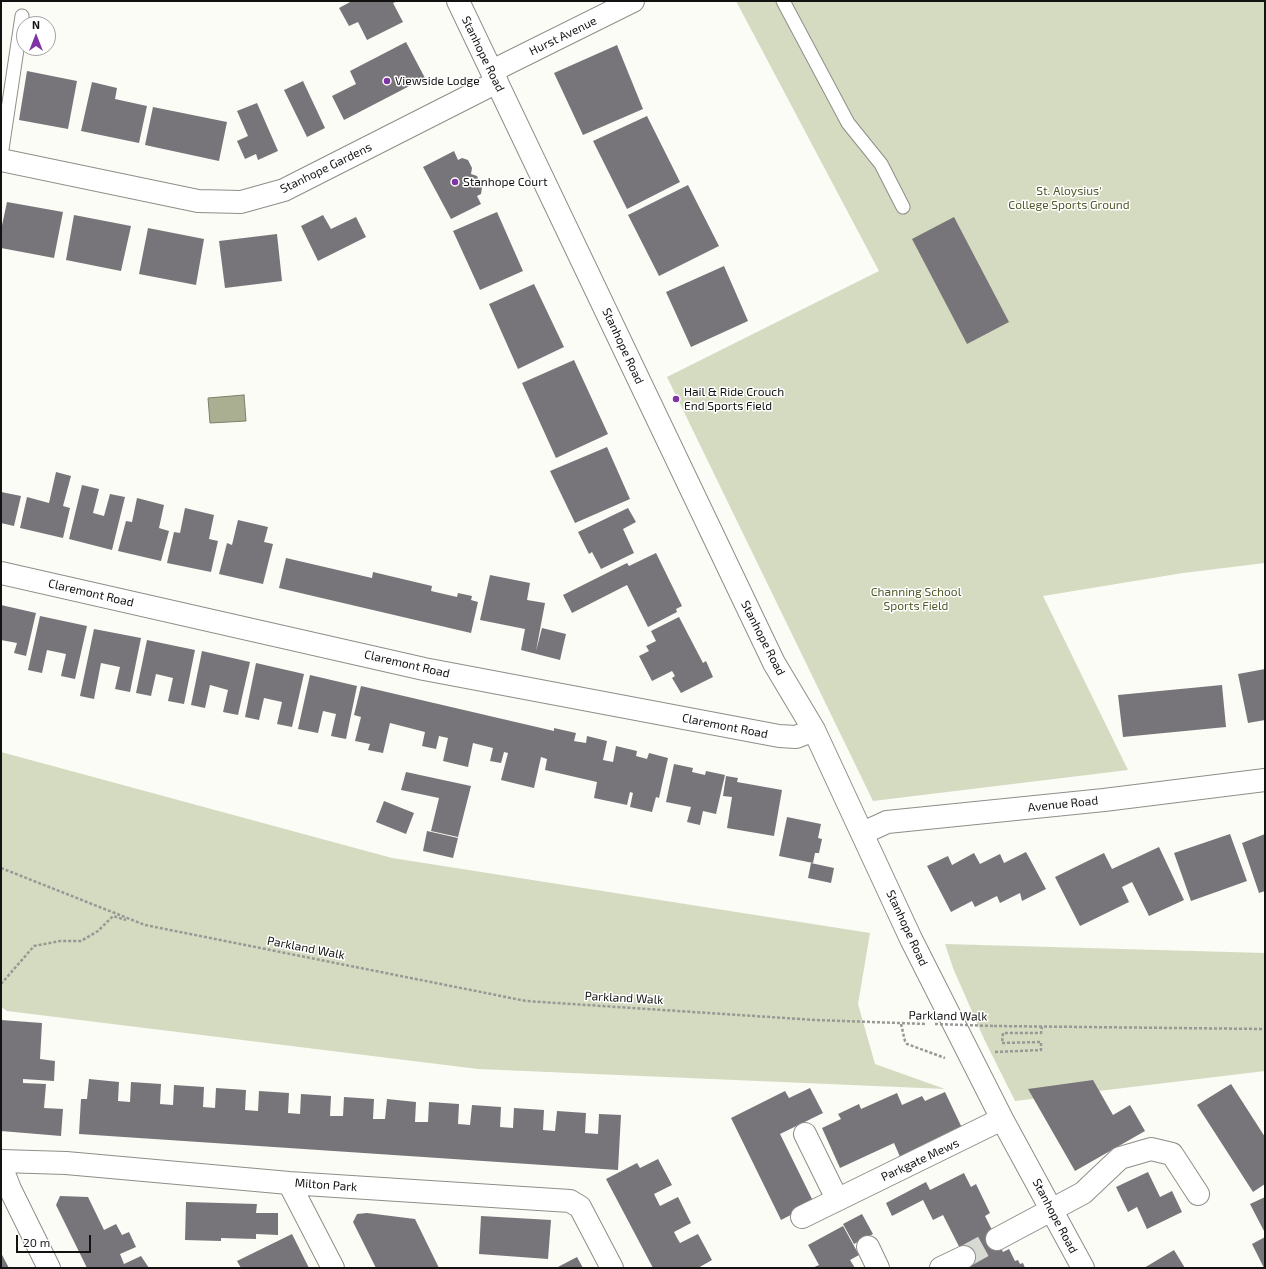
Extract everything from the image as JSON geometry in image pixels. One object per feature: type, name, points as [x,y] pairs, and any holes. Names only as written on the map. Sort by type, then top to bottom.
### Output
[{"type":"street","name":"Stanhope Road","points":[[458,1],[774,663],[814,730],[911,939],[1002,1119],[1083,1268]]},
{"type":"street","name":"Hurst Avenue","points":[[494,76],[634,1]]},
{"type":"street","name":"Stanhope Gardens","points":[[1,160],[198,201],[241,202],[284,190],[494,76]]},
{"type":"street","name":"Claremont Road","points":[[1,573],[432,671],[779,736],[796,737],[814,730]]},
{"type":"street","name":"Avenue Road","points":[[863,834],[888,822],[1104,800],[1265,780]]},
{"type":"street","name":"Parkgate Mews","points":[[802,1217],[962,1140],[1002,1119]]},
{"type":"street","points":[[805,1134],[837,1199]]},
{"type":"street","points":[[997,1240],[1083,1193],[1120,1158],[1151,1149],[1172,1154],[1198,1194]]},
{"type":"street","name":"Milton Park","points":[[1,1161],[66,1163],[289,1183],[570,1201],[580,1207],[612,1268]]},
{"type":"street","points":[[1,1166],[10,1189],[49,1268]]},
{"type":"street","points":[[289,1183],[333,1268]]},
{"type":"street","points":[[868,1247],[878,1268]]},
{"type":"street","points":[[941,1268],[964,1257]]},
{"type":"lane","points":[[783,1],[848,123],[881,164],[903,207]]},
{"type":"lane","points":[[1,156],[16,56]]},
{"type":"path","name":"Parkland Walk","points":[[1,868],[145,925],[526,1002],[901,1024],[1265,1029]]},
{"type":"path","points":[[1,984],[34,946],[60,941],[81,941],[98,931],[113,916],[145,925]]},
{"type":"path","points":[[901,1024],[905,1041],[908,1044],[938,1056]]},
{"type":"path","points":[[968,1052],[1041,1050],[1041,1042],[1002,1043],[1003,1033],[1041,1033],[1042,1027]]},
{"type":"green space","name":"St. Aloysius' College Sports Ground","points":[[736,1],[1265,1],[1265,563],[1183,573],[1043,596],[1128,770],[873,801],[667,377],[879,271]]},
{"type":"green space","points":[[1,752],[392,858],[870,933],[858,1004],[875,1064],[945,1089],[478,1069],[7,1011],[1,1007]]},
{"type":"green space","points":[[945,944],[1265,953],[1265,1071],[1015,1101],[984,1039],[953,968]]},
{"type":"shaded area","points":[[244,395],[246,421],[210,423],[208,398]]},
{"type":"building","points":[[352,1],[398,1],[393,3],[403,22],[367,40],[358,22],[349,26],[339,8]]},
{"type":"building","name":"Viewside Lodge","points":[[406,42],[425,78],[344,120],[332,96],[356,84],[350,71]]},
{"type":"building","points":[[617,45],[643,109],[583,135],[554,73]]},
{"type":"building","points":[[27,71],[77,81],[68,129],[19,120]]},
{"type":"building","points":[[303,81],[325,128],[307,137],[284,90]]},
{"type":"building","points":[[92,82],[117,88],[115,99],[147,106],[139,143],[81,131]]},
{"type":"building","points":[[257,103],[278,151],[258,160],[256,154],[245,159],[237,141],[248,136],[237,111]]},
{"type":"building","points":[[153,107],[227,122],[219,161],[145,145]]},
{"type":"building","points":[[647,116],[680,182],[627,209],[593,141]]},
{"type":"building","name":"Stanhope Court","points":[[454,151],[458,160],[462,158],[468,160],[472,168],[471,174],[477,176],[482,187],[481,194],[477,196],[481,204],[451,219],[423,167]]},
{"type":"building","points":[[688,185],[719,246],[659,276],[628,215]]},
{"type":"building","points":[[7,202],[63,212],[54,258],[1,248],[1,230]]},
{"type":"building","points":[[497,212],[523,271],[480,290],[453,231]]},
{"type":"building","points":[[74,215],[131,226],[121,271],[66,260]]},
{"type":"building","points":[[323,215],[331,229],[356,217],[366,237],[318,261],[301,226]]},
{"type":"building","points":[[954,217],[1009,322],[967,344],[912,239]]},
{"type":"building","points":[[148,228],[204,239],[196,285],[139,274]]},
{"type":"building","points":[[277,234],[282,281],[225,288],[219,241]]},
{"type":"building","points":[[724,266],[748,321],[691,347],[666,292]]},
{"type":"building","points":[[534,284],[564,347],[518,369],[489,304]]},
{"type":"building","points":[[574,360],[608,434],[556,458],[522,383]]},
{"type":"building","points":[[607,447],[630,499],[575,523],[550,471]]},
{"type":"building","points":[[56,472],[71,476],[63,506],[70,508],[63,538],[20,528],[27,497],[49,503]]},
{"type":"building","points":[[82,485],[99,489],[93,513],[104,516],[110,494],[125,497],[112,550],[69,539]]},
{"type":"building","points":[[1,492],[21,496],[14,526],[1,523]]},
{"type":"building","points":[[137,498],[164,505],[159,528],[169,531],[161,561],[118,551],[126,521],[132,522]]},
{"type":"building","points":[[185,508],[214,515],[209,539],[218,541],[211,572],[167,563],[174,532],[180,533]]},
{"type":"building","points":[[628,508],[636,522],[623,529],[634,553],[601,569],[592,552],[589,554],[578,532]]},
{"type":"building","points":[[238,520],[268,527],[264,542],[273,544],[263,584],[219,574],[227,543],[232,545]]},
{"type":"building","points":[[656,553],[682,606],[676,609],[677,612],[648,627],[627,585],[572,613],[563,595],[627,563],[629,566]]},
{"type":"building","points":[[286,558],[372,578],[373,572],[432,586],[431,591],[457,597],[458,593],[472,596],[471,600],[478,602],[471,633],[279,588]]},
{"type":"building","points":[[490,575],[530,583],[527,600],[545,603],[536,651],[542,628],[566,634],[560,660],[521,650],[525,629],[480,620]]},
{"type":"building","points":[[1,605],[36,613],[26,656],[14,653],[17,643],[1,640]]},
{"type":"building","points":[[40,616],[87,626],[75,679],[61,676],[66,654],[47,650],[42,673],[28,670]]},
{"type":"building","points":[[679,617],[703,663],[706,661],[713,677],[681,693],[672,678],[675,676],[672,671],[652,681],[639,656],[649,651],[646,646],[656,641],[651,631]]},
{"type":"building","points":[[94,629],[141,638],[130,692],[115,689],[120,667],[101,663],[94,699],[80,696]]},
{"type":"building","points":[[147,640],[195,650],[184,704],[168,701],[173,678],[156,674],[151,696],[136,693]]},
{"type":"building","points":[[202,651],[250,662],[238,715],[223,712],[228,690],[210,685],[205,708],[191,705]]},
{"type":"building","points":[[256,663],[304,674],[292,727],[277,724],[282,702],[264,698],[259,720],[245,717]]},
{"type":"building","points":[[1265,669],[1265,720],[1248,723],[1238,674]]},
{"type":"building","points":[[310,675],[357,686],[346,739],[331,736],[336,714],[323,711],[318,733],[298,729]]},
{"type":"building","points":[[1222,685],[1226,727],[1123,737],[1118,695]]},
{"type":"building","points":[[361,686],[554,731],[554,728],[576,733],[574,741],[586,743],[587,736],[607,741],[603,760],[613,762],[616,746],[637,751],[636,756],[647,759],[649,753],[668,758],[659,798],[656,797],[652,812],[630,807],[633,793],[630,792],[627,805],[594,798],[597,782],[545,770],[547,759],[541,757],[534,788],[501,780],[508,753],[504,752],[501,763],[490,761],[493,748],[473,743],[468,767],[443,761],[448,738],[439,736],[436,749],[422,746],[425,732],[390,723],[383,753],[368,750],[370,744],[355,741],[361,717],[354,715]]},
{"type":"building","points":[[674,764],[693,768],[692,772],[705,775],[706,771],[725,775],[716,814],[703,811],[700,825],[687,822],[691,807],[666,802]]},
{"type":"building","points":[[406,772],[471,786],[458,837],[431,831],[439,798],[401,790]]},
{"type":"building","points":[[726,776],[738,778],[737,782],[782,790],[774,836],[727,828],[732,797],[723,796]]},
{"type":"building","points":[[384,801],[414,813],[406,834],[376,822]]},
{"type":"building","points":[[787,817],[821,824],[818,838],[822,839],[819,853],[815,853],[813,863],[779,856]]},
{"type":"building","points":[[427,831],[458,838],[453,858],[423,851]]},
{"type":"building","points":[[1230,834],[1247,881],[1191,901],[1174,853]]},
{"type":"building","points":[[1265,834],[1265,891],[1259,893],[1242,843]]},
{"type":"building","points":[[1159,847],[1184,900],[1149,916],[1132,882],[1122,887],[1129,902],[1080,926],[1055,877],[1104,853],[1112,869]]},
{"type":"building","points":[[1026,852],[1046,889],[1022,901],[1020,893],[1000,903],[997,896],[975,907],[972,901],[951,912],[927,866],[948,856],[952,865],[974,853],[980,864],[1000,854],[1004,863]]},
{"type":"building","points":[[811,863],[834,868],[831,883],[808,878]]},
{"type":"building","points":[[1,1020],[42,1023],[40,1059],[55,1061],[54,1081],[23,1079],[23,1083],[46,1084],[44,1108],[63,1109],[61,1136],[1,1131]]},
{"type":"building","points":[[89,1079],[119,1082],[118,1101],[130,1102],[131,1082],[161,1084],[160,1104],[173,1105],[174,1085],[204,1087],[203,1107],[215,1108],[216,1088],[246,1090],[245,1110],[258,1111],[259,1091],[289,1093],[288,1113],[300,1114],[301,1094],[331,1096],[330,1116],[343,1116],[344,1097],[374,1099],[373,1119],[385,1119],[387,1099],[416,1102],[415,1122],[428,1122],[429,1102],[459,1104],[458,1124],[470,1125],[472,1105],[501,1107],[500,1127],[513,1128],[514,1108],[544,1110],[543,1130],[555,1131],[557,1111],[586,1113],[585,1133],[598,1134],[599,1114],[621,1115],[618,1170],[79,1134],[81,1099],[87,1099]]},
{"type":"building","points":[[1093,1080],[1113,1115],[1130,1105],[1145,1131],[1075,1171],[1028,1089]]},
{"type":"building","points":[[1231,1084],[1265,1137],[1265,1184],[1253,1192],[1197,1105]]},
{"type":"building","points":[[810,1088],[823,1113],[780,1134],[814,1203],[781,1220],[731,1118],[785,1091],[789,1098]]},
{"type":"building","points":[[945,1092],[963,1130],[901,1159],[894,1143],[840,1168],[822,1128],[841,1119],[838,1114],[859,1104],[861,1109],[897,1093],[902,1105],[922,1096],[925,1101]]},
{"type":"building","points":[[658,1159],[672,1185],[654,1194],[660,1206],[678,1197],[691,1223],[674,1232],[677,1238],[680,1243],[698,1234],[712,1260],[698,1268],[653,1268],[606,1179],[637,1163],[640,1168]]},
{"type":"building","points":[[1148,1172],[1160,1197],[1172,1191],[1182,1212],[1147,1229],[1137,1207],[1128,1212],[1116,1187]]},
{"type":"building","points":[[964,1173],[971,1187],[976,1184],[990,1213],[985,1216],[1003,1252],[1009,1249],[1015,1261],[1018,1260],[1020,1264],[1023,1263],[1025,1268],[970,1268],[943,1215],[933,1220],[923,1200],[892,1216],[886,1203],[926,1182],[930,1190]]},
{"type":"building","points":[[60,1196],[88,1197],[104,1230],[116,1224],[122,1235],[129,1232],[136,1247],[120,1254],[124,1264],[141,1256],[149,1268],[87,1268],[56,1205]]},
{"type":"building","points":[[1265,1197],[1265,1233],[1250,1204]]},
{"type":"building","points":[[186,1202],[257,1204],[256,1213],[278,1213],[278,1235],[256,1234],[256,1239],[221,1238],[221,1241],[185,1240]]},
{"type":"building","points":[[367,1213],[415,1219],[439,1268],[376,1268],[353,1222],[357,1214]]},
{"type":"building","points":[[862,1214],[873,1234],[854,1244],[843,1224]]},
{"type":"building","points":[[481,1216],[551,1220],[548,1259],[479,1254]]},
{"type":"building","points":[[843,1226],[859,1255],[850,1260],[855,1268],[812,1268],[819,1265],[808,1245]]},
{"type":"building","points":[[292,1234],[309,1268],[241,1268],[237,1261]]},
{"type":"building","points":[[1265,1237],[1265,1268],[1264,1268],[1252,1244]]},
{"type":"building","points":[[1174,1250],[1185,1268],[1144,1268]]},
{"type":"building","points":[[1,1253],[9,1268],[1,1268]]},
{"type":"building","points":[[577,1257],[583,1268],[556,1268]]},
{"type":"tunnel","points":[[964,1257],[997,1239]]},
{"type":"place","name":"Viewside Lodge","points":[[387,81]]},
{"type":"place","name":"Stanhope Court","points":[[455,182]]},
{"type":"place","name":"Hail & Ride Crouch End Sports Field","points":[[676,399]]},
{"type":"park label","name":"Channing School Sports Field","points":[[916,599]]}]
